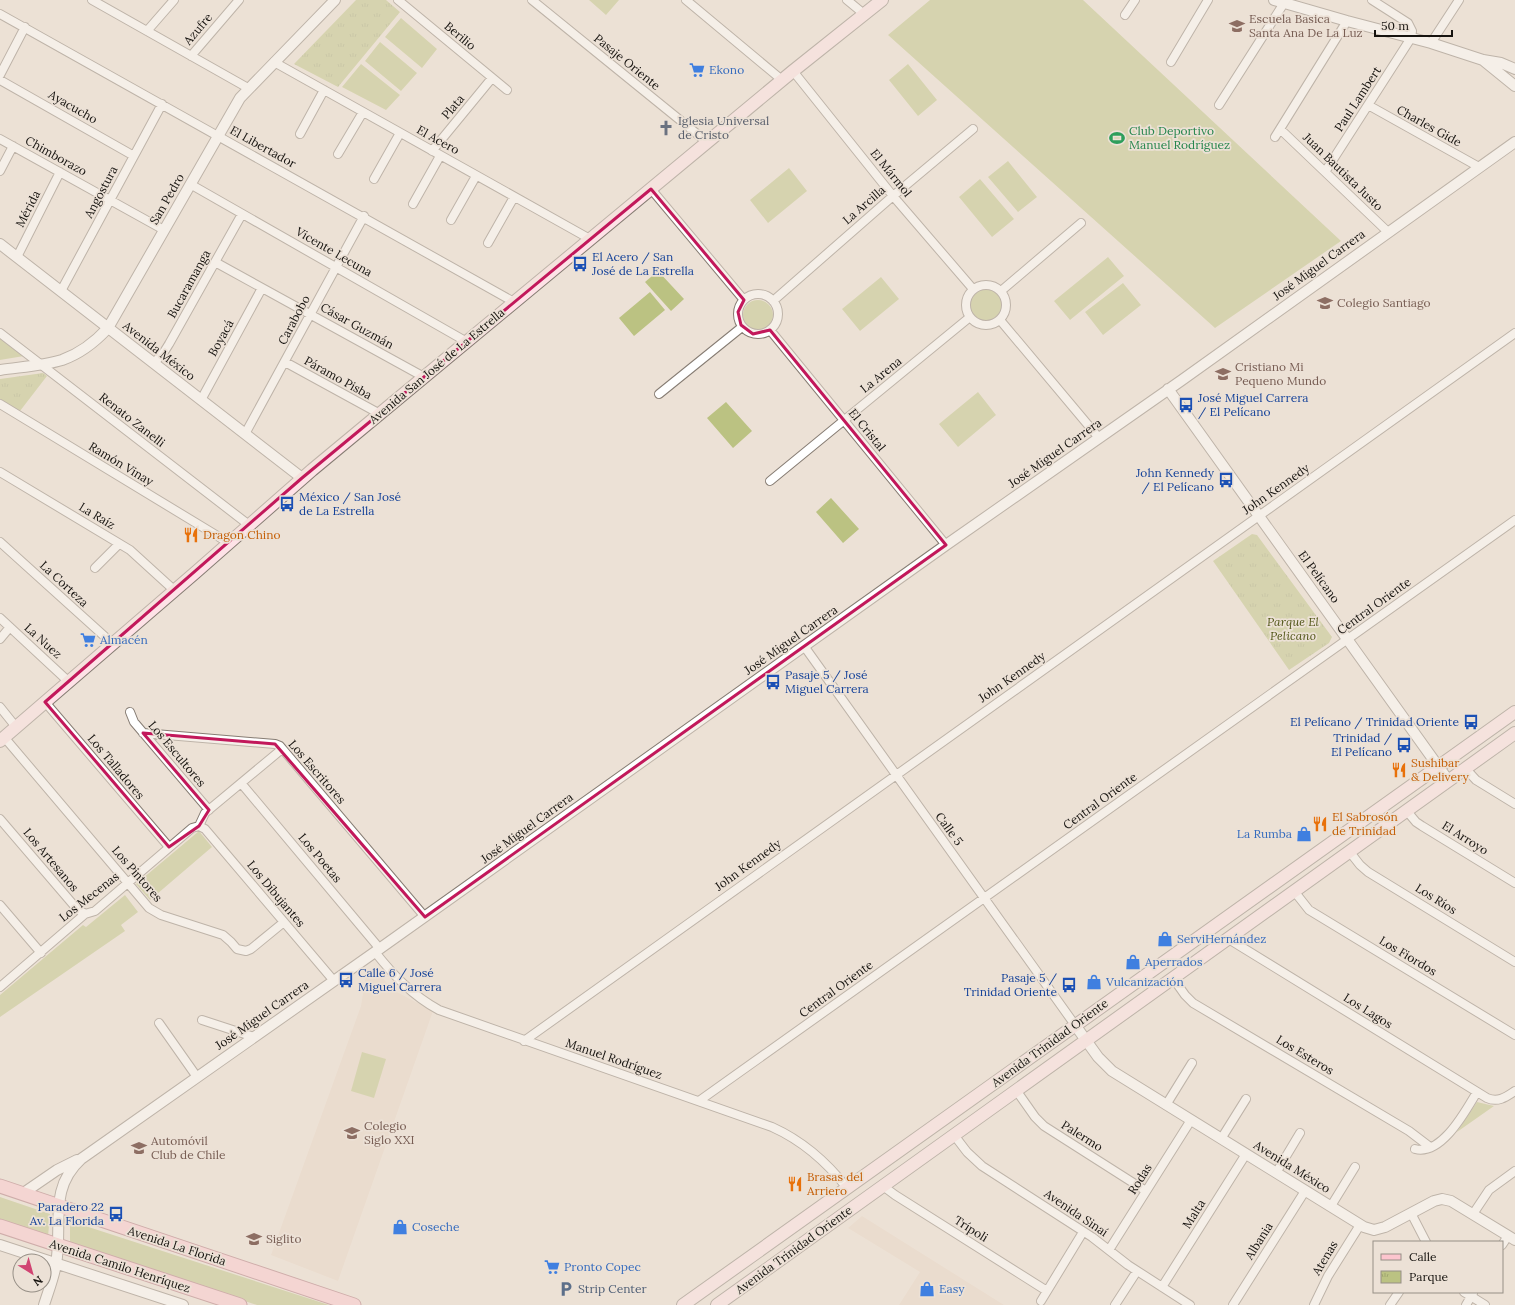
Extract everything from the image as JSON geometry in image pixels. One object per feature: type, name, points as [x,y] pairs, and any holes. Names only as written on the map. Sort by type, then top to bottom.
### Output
[{"type":"main road","name":"Avenida San José de La Estrella","points":[[2,739],[175,591],[302,478],[782,80],[882,0]]},
{"type":"main road","name":"Avenida Trinidad Oriente","points":[[683,1305],[1515,712]]},
{"type":"main road","name":"Avenida Trinidad Oriente","points":[[717,1305],[1515,733]]},
{"type":"main road","name":"Avenida La Florida","points":[[0,1186],[354,1305]]},
{"type":"main road","name":"Avenida Camilo Henríquez","points":[[0,1226],[240,1305]]},
{"type":"street","points":[[92,0],[106,3],[147,31],[248,88]]},
{"type":"street","points":[[147,31],[174,0]]},
{"type":"street","name":"Azufre","points":[[191,56],[239,0]]},
{"type":"street","name":"San Pedro","points":[[0,370],[62,360],[73,355],[97,339],[108,328],[232,109],[248,88],[335,0]]},
{"type":"street","name":"Berilio","points":[[398,0],[507,90]]},
{"type":"street","name":"Pasaje Oriente","points":[[532,0],[707,142]]},
{"type":"street","points":[[686,0],[782,80]]},
{"type":"street","points":[[847,0],[864,14]]},
{"type":"street","points":[[1125,16],[1135,0]]},
{"type":"street","points":[[1171,62],[1208,0]]},
{"type":"street","points":[[1274,0],[1431,43],[1483,60],[1501,63],[1515,69]]},
{"type":"street","points":[[1372,0],[1408,23],[1412,31],[1411,38]]},
{"type":"street","points":[[1431,43],[1459,0]]},
{"type":"street","points":[[1219,105],[1284,3]]},
{"type":"street","name":"El Libertador","points":[[0,14],[364,216],[514,302]]},
{"type":"street","points":[[1275,137],[1347,21]]},
{"type":"street","points":[[0,75],[25,28]]},
{"type":"street","name":"Paul Lambert","points":[[1325,172],[1411,38]]},
{"type":"street","points":[[1483,60],[1515,86]]},
{"type":"street","name":"El Acero","points":[[274,62],[590,239]]},
{"type":"street","name":"El Mármol","points":[[793,71],[893,196],[973,289]]},
{"type":"street","name":"Plata","points":[[432,151],[492,78]]},
{"type":"street","name":"Ayacucho","points":[[0,80],[134,156]]},
{"type":"street","points":[[300,134],[324,90]]},
{"type":"street","name":"Angostura","points":[[61,291],[162,104]]},
{"type":"street","name":"Charles Gide","points":[[1368,105],[1479,167]]},
{"type":"street","points":[[338,154],[363,112]]},
{"type":"street","name":"La Arcilla","points":[[773,301],[893,196],[973,129]]},
{"type":"street","name":"Juan Bautista Justo","points":[[1280,129],[1388,232]]},
{"type":"street","points":[[374,179],[400,133]]},
{"type":"street","name":"Chimborazo","points":[[0,139],[164,230]]},
{"type":"street","name":"José Miguel Carrera","points":[[22,1194],[61,1168],[81,1159],[425,917],[946,545],[1515,142]]},
{"type":"street","points":[[0,171],[13,146]]},
{"type":"street","points":[[413,204],[440,156]]},
{"type":"street","name":"Mérida","points":[[16,257],[60,172]]},
{"type":"street","points":[[451,220],[476,176]]},
{"type":"street","name":"Vicente Lecuna","points":[[190,184],[467,342]]},
{"type":"street","points":[[651,189],[744,300]]},
{"type":"street","points":[[488,243],[514,197]]},
{"type":"street","name":"Bucaramanga","points":[[154,363],[166,348],[242,214]]},
{"type":"street","name":"Carabobo","points":[[246,434],[364,216]]},
{"type":"street","points":[[1001,291],[1081,223]]},
{"type":"street","name":"Avenida México","points":[[0,244],[302,478]]},
{"type":"street","name":"Cásar Guzmán","points":[[215,262],[424,377]]},
{"type":"street","points":[[986,284],[993,285],[1001,291],[1006,300],[1006,307],[1000,320],[994,323],[982,325],[970,317],[965,306],[968,294],[973,289],[979,285],[986,284]]},
{"type":"street","name":"Boyacá","points":[[201,400],[262,288]]},
{"type":"street","points":[[755,294],[768,297],[773,301],[778,313],[777,320],[770,330],[757,334],[751,333],[742,327],[738,318],[738,312],[744,300],[755,294]]},
{"type":"street","name":"La Arena","points":[[770,481],[970,317]]},
{"type":"street","points":[[1000,320],[1099,438]]},
{"type":"street","points":[[659,394],[742,327]]},
{"type":"street","name":"El Cristal","points":[[770,330],[946,545]]},
{"type":"street","name":"Renato Zanelli","points":[[0,333],[249,525]]},
{"type":"street","name":"John Kennedy","points":[[524,1041],[1515,333]]},
{"type":"street","name":"Páramo Pisba","points":[[285,362],[380,414]]},
{"type":"street","name":"El Pelícano","points":[[1168,389],[1448,780]]},
{"type":"street","name":"Ramón Vinay","points":[[0,404],[229,543]]},
{"type":"street","name":"La Raíz","points":[[0,472],[130,550],[175,591]]},
{"type":"street","name":"Central Oriente","points":[[698,1102],[1515,520]]},
{"type":"street","name":"La Corteza","points":[[0,542],[113,644]]},
{"type":"street","points":[[95,568],[119,544]]},
{"type":"street","name":"La Nuez","points":[[0,618],[69,682]]},
{"type":"street","points":[[0,639],[10,627]]},
{"type":"street","name":"Calle 5","points":[[804,646],[1075,1026]]},
{"type":"street","name":"Los Talladores","points":[[45,702],[169,847]]},
{"type":"street","points":[[0,707],[16,727]]},
{"type":"street","name":"Los Escultores","points":[[130,712],[132,719],[143,733],[209,810]]},
{"type":"street","name":"Los Escritores","points":[[143,733],[275,744],[282,749],[425,917]]},
{"type":"street","name":"Los Pintores","points":[[2,739],[153,911],[222,936],[231,942],[237,949],[243,951],[251,950],[284,922]]},
{"type":"street","name":"Los Mecenas","points":[[0,987],[85,914],[94,911],[192,828],[199,826],[202,817],[209,810],[282,749]]},
{"type":"street","points":[[1465,768],[1476,780],[1515,804]]},
{"type":"street","name":"Los Poetas","points":[[241,784],[378,950]]},
{"type":"street","name":"El Arroyo","points":[[1406,810],[1422,826],[1515,883]]},
{"type":"street","name":"Los Artesanos","points":[[0,819],[77,909],[85,914]]},
{"type":"street","name":"Los Dibujantes","points":[[199,826],[205,830],[334,981]]},
{"type":"street","name":"Los Ríos","points":[[1349,851],[1360,865],[1368,872],[1515,962]]},
{"type":"street","name":"Los Fiordos","points":[[1294,891],[1302,903],[1310,910],[1515,1035]]},
{"type":"street","points":[[0,905],[40,953]]},
{"type":"street","name":"Los Lagos","points":[[1228,938],[1490,1099],[1498,1100],[1515,1090]]},
{"type":"street","name":"Manuel Rodríguez","points":[[378,950],[399,981],[429,1005],[449,1015],[786,1133],[804,1144],[821,1159],[834,1171],[847,1188]]},
{"type":"street","name":"Los Esteros","points":[[1173,978],[1193,1003],[1409,1131],[1430,1147]]},
{"type":"street","points":[[202,1020],[254,1037]]},
{"type":"street","points":[[159,1023],[197,1077]]},
{"type":"street","name":"Avenida México","points":[[1075,1026],[1103,1062],[1112,1071],[1360,1225],[1369,1229],[1380,1229],[1434,1201],[1442,1199],[1451,1201],[1511,1238]]},
{"type":"street","points":[[1166,1105],[1192,1063]]},
{"type":"street","name":"Palermo","points":[[1016,1090],[1041,1123],[1146,1191]]},
{"type":"street","points":[[1415,1149],[1422,1150],[1430,1147],[1450,1134],[1477,1092]]},
{"type":"street","points":[[1221,1139],[1246,1098]]},
{"type":"street","name":"Rodas","points":[[1109,1250],[1191,1120]]},
{"type":"street","points":[[1276,1173],[1300,1133]]},
{"type":"street","name":"Avenida Sinaí","points":[[954,1135],[967,1152],[982,1166],[1084,1232],[1137,1271],[1190,1305]]},
{"type":"street","name":"Malta","points":[[1162,1287],[1246,1154]]},
{"type":"street","name":"José Miguel Carrera","points":[[44,1305],[56,1264],[60,1192],[64,1180],[81,1159]]},
{"type":"street","points":[[1331,1206],[1355,1167]]},
{"type":"street","points":[[1473,1214],[1489,1190],[1515,1171]]},
{"type":"street","name":"Trípoli","points":[[883,1186],[1048,1291]]},
{"type":"street","name":"Albania","points":[[1233,1305],[1305,1191]]},
{"type":"street","points":[[1411,1213],[1425,1241]]},
{"type":"street","name":"Atenas","points":[[1314,1305],[1328,1276],[1360,1225]]},
{"type":"street","points":[[1041,1301],[1084,1232]]},
{"type":"street","points":[[1503,1244],[1511,1238]]},
{"type":"street","name":"Avenida Camilo Henríquez","points":[[0,1245],[183,1305]]},
{"type":"street","points":[[1115,1305],[1137,1271]]},
{"type":"street","points":[[1390,1305],[1398,1293]]},
{"type":"street","points":[[1466,1305],[1470,1293],[1485,1305]]},
{"type":"highlighted area","points":[[651,189],[744,300],[738,312],[741,325],[753,334],[770,330],[946,545],[425,917],[275,744],[143,733],[209,810],[199,826],[169,847],[45,702],[302,478]]},
{"type":"shaded area","name":"Colegio Siglo XXI","points":[[375,967],[391,989],[433,1011],[338,1281],[271,1255],[361,1006],[366,974]]},
{"type":"shaded area","points":[[862,1216],[1004,1305],[899,1305],[920,1272],[848,1228]]},
{"type":"green space","points":[[356,0],[386,0],[400,12],[338,87],[294,64]]},
{"type":"green space","points":[[589,0],[619,0],[606,15]]},
{"type":"green space","name":"Club Deportivo Manuel Rodríguez","points":[[930,0],[1083,0],[1341,241],[1215,328],[888,35]]},
{"type":"green space","points":[[401,18],[437,49],[422,68],[385,37]]},
{"type":"green space","points":[[380,42],[417,73],[401,91],[365,61]]},
{"type":"green space","points":[[361,64],[400,95],[386,110],[342,87]]},
{"type":"green space","points":[[908,64],[937,100],[918,116],[889,80]]},
{"type":"green space","points":[[1008,161],[1037,197],[1018,212],[988,177]]},
{"type":"green space","points":[[789,168],[807,191],[768,223],[750,200]]},
{"type":"green space","points":[[980,179],[1014,219],[992,237],[959,197]]},
{"type":"green space","points":[[1108,257],[1124,276],[1070,320],[1054,301]]},
{"type":"green space","points":[[658,271],[684,299],[671,311],[645,282]]},
{"type":"green space","points":[[881,277],[899,299],[860,331],[842,309]]},
{"type":"green space","points":[[1123,283],[1141,305],[1103,335],[1085,312]]},
{"type":"green space","points":[[986,288],[998,293],[1003,305],[998,317],[986,322],[974,317],[969,305],[974,293]]},
{"type":"green space","points":[[650,292],[665,310],[634,336],[619,318]]},
{"type":"green space","points":[[758,300],[769,304],[773,315],[769,326],[758,330],[747,326],[743,315],[747,304]]},
{"type":"green space","points":[[0,337],[24,356],[0,360]]},
{"type":"green space","points":[[43,373],[47,376],[20,411],[0,400],[0,379]]},
{"type":"green space","points":[[978,392],[996,415],[958,447],[939,424]]},
{"type":"green space","points":[[726,402],[752,431],[733,448],[707,418]]},
{"type":"green space","points":[[831,498],[859,529],[843,543],[816,512]]},
{"type":"green space","name":"Parque El Pelicano","points":[[1252,534],[1257,535],[1332,637],[1329,643],[1289,670],[1213,561]]},
{"type":"green space","points":[[199,831],[212,847],[150,900],[136,884]]},
{"type":"green space","points":[[125,895],[138,912],[121,925],[125,931],[0,1017],[0,995],[83,925],[86,927]]},
{"type":"green space","points":[[362,1052],[386,1059],[374,1098],[351,1091]]},
{"type":"green space","points":[[1477,1102],[1494,1106],[1457,1132]]},
{"type":"green space","points":[[0,1197],[50,1214],[48,1237],[0,1221]]},
{"type":"green space","points":[[70,1221],[329,1305],[257,1305],[70,1244]]},
{"type":"place","name":"Escuela Basica Santa Ana De La Luz","points":[[1237,26]]},
{"type":"place","name":"Ekono","points":[[697,70]]},
{"type":"place","name":"Iglesia Universal de Cristo","points":[[666,128]]},
{"type":"place","name":"Club Deportivo Manuel Rodríguez","points":[[1117,138]]},
{"type":"place","name":"El Acero / San José de La Estrella","points":[[580,264]]},
{"type":"place","name":"Colegio Santiago","points":[[1325,303]]},
{"type":"place","name":"Cristiano Mi Pequeno Mundo","points":[[1223,374]]},
{"type":"place","name":"José Miguel Carrera / El Pelícano","points":[[1186,405]]},
{"type":"place","name":"John Kennedy / El Pelícano","points":[[1226,480]]},
{"type":"place","name":"México / San José de La Estrella","points":[[287,504]]},
{"type":"place","name":"Dragon Chino","points":[[191,535]]},
{"type":"place","name":"Almacén","points":[[88,640]]},
{"type":"place","name":"Pasaje 5 / José Miguel Carrera","points":[[773,682]]},
{"type":"place","name":"El Pelícano / Trinidad Oriente","points":[[1471,722]]},
{"type":"place","name":"Trinidad / El Pelícano","points":[[1404,745]]},
{"type":"place","name":"Sushibar & Delivery","points":[[1399,770]]},
{"type":"place","name":"El Sabrosón de Trinidad","points":[[1320,824]]},
{"type":"place","name":"La Rumba","points":[[1304,834]]},
{"type":"place","name":"ServiHernández","points":[[1165,939]]},
{"type":"place","name":"Aperrados","points":[[1133,962]]},
{"type":"place","name":"Calle 6 / José Miguel Carrera","points":[[346,980]]},
{"type":"place","name":"Vulcanización","points":[[1094,982]]},
{"type":"place","name":"Pasaje 5 / Trinidad Oriente","points":[[1069,985]]},
{"type":"place","name":"Colegio Siglo XXI","points":[[352,1133]]},
{"type":"place","name":"Automóvil Club de Chile","points":[[139,1148]]},
{"type":"place","name":"Brasas del Arriero","points":[[795,1184]]},
{"type":"place","name":"Paradero 22 Av. La Florida","points":[[116,1214]]},
{"type":"place","name":"Coseche","points":[[400,1227]]},
{"type":"place","name":"Siglito","points":[[254,1239]]},
{"type":"place","name":"Pronto Copec","points":[[552,1267]]},
{"type":"place","name":"Strip Center","points":[[566,1289]]},
{"type":"place","name":"Easy","points":[[927,1289]]}]
